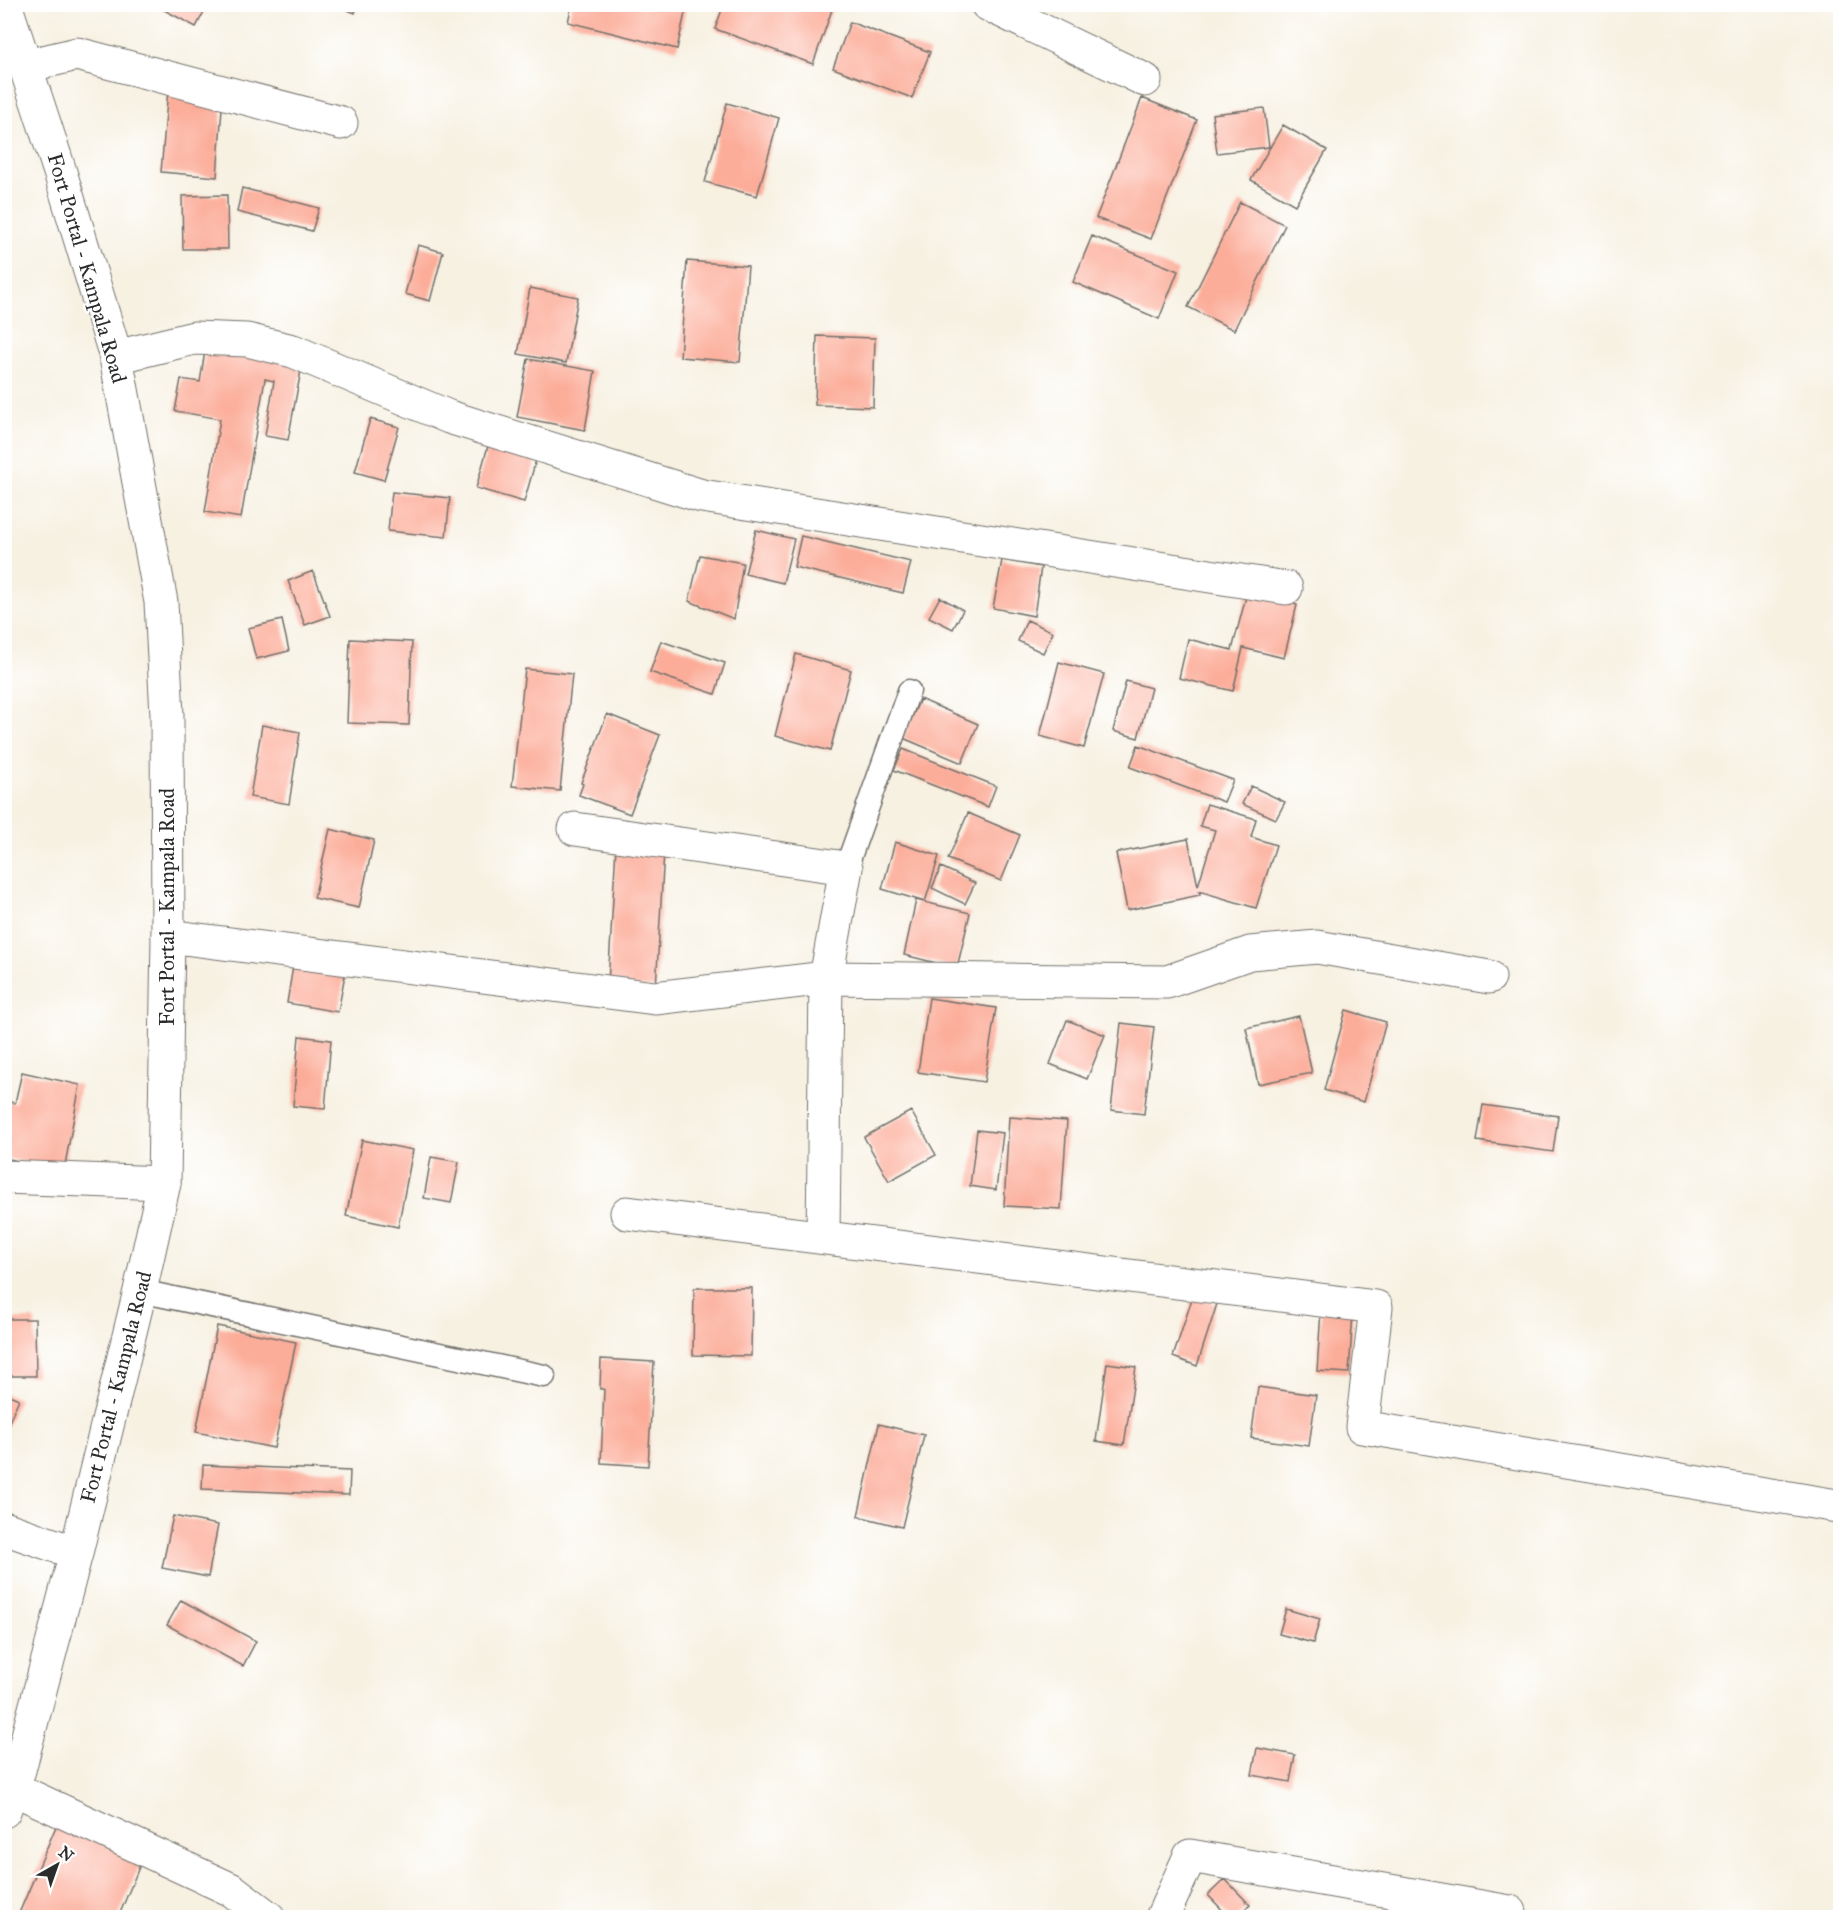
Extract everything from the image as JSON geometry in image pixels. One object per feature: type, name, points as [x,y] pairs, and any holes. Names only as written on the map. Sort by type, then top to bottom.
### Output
[{"type":"street","name":"Fort Portal - Kampala Road","points":[[6,4],[116,357],[162,602],[167,715],[168,936],[164,1183],[76,1553],[10,1783]]},
{"type":"street","points":[[987,4],[1145,80]]},
{"type":"street","points":[[26,66],[77,54],[341,123]]},
{"type":"street","points":[[116,357],[194,338],[248,340],[293,351],[449,417],[702,496],[1286,588]]},
{"type":"street","points":[[575,829],[846,868],[826,978],[823,1237]]},
{"type":"street","points":[[168,936],[656,998],[826,978],[1167,982],[1250,953],[1317,947],[1489,977]]},
{"type":"street","points":[[4,1177],[164,1183]]},
{"type":"street","points":[[627,1213],[1376,1307],[1362,1427],[1837,1506]]},
{"type":"street","points":[[4,1528],[76,1553]]},
{"type":"street","points":[[10,1783],[232,1890],[269,1917]]},
{"type":"street","points":[[1162,1917],[1191,1856],[1510,1912]]},
{"type":"lane","points":[[846,868],[909,691]]},
{"type":"lane","points":[[140,1291],[544,1376]]},
{"type":"building","points":[[153,4],[208,4],[196,27]]},
{"type":"building","points":[[333,4],[358,4],[355,13]]},
{"type":"building","points":[[572,4],[687,4],[677,49],[568,22]]},
{"type":"building","points":[[724,4],[834,4],[813,64],[715,29]]},
{"type":"building","points":[[850,22],[930,52],[912,98],[833,68]]},
{"type":"building","points":[[168,89],[223,94],[217,177],[161,172]]},
{"type":"building","points":[[1142,98],[1197,120],[1151,239],[1096,218]]},
{"type":"building","points":[[727,103],[779,118],[757,196],[705,182]]},
{"type":"building","points":[[1264,108],[1269,147],[1217,153],[1212,114]]},
{"type":"building","points":[[1283,125],[1327,150],[1295,205],[1251,180]]},
{"type":"building","points":[[242,188],[319,208],[312,231],[237,212]]},
{"type":"building","points":[[227,195],[228,249],[183,249],[182,196]]},
{"type":"building","points":[[1240,202],[1285,225],[1234,330],[1188,307]]},
{"type":"building","points":[[1092,236],[1178,271],[1159,319],[1073,282]]},
{"type":"building","points":[[418,245],[443,252],[430,301],[405,294]]},
{"type":"building","points":[[687,261],[748,266],[740,362],[680,357]]},
{"type":"building","points":[[530,288],[578,297],[566,363],[518,354]]},
{"type":"building","points":[[817,336],[875,338],[873,407],[815,405]]},
{"type":"building","points":[[206,345],[302,365],[288,440],[265,436],[274,381],[265,379],[241,518],[205,512],[220,419],[175,411],[181,379],[200,382]]},
{"type":"building","points":[[528,359],[595,371],[585,430],[517,417]]},
{"type":"building","points":[[370,419],[399,427],[384,480],[355,472]]},
{"type":"building","points":[[488,446],[536,460],[524,502],[476,488]]},
{"type":"building","points":[[392,492],[450,498],[446,537],[388,531]]},
{"type":"building","points":[[756,530],[794,539],[783,583],[745,574]]},
{"type":"building","points":[[801,536],[911,562],[903,593],[794,567]]},
{"type":"building","points":[[700,555],[743,563],[734,619],[689,601]]},
{"type":"building","points":[[1002,560],[1041,567],[1034,616],[993,608]]},
{"type":"building","points":[[313,571],[330,616],[305,625],[288,581]]},
{"type":"building","points":[[1247,593],[1297,605],[1284,658],[1243,648],[1233,691],[1179,678],[1188,639],[1232,650]]},
{"type":"building","points":[[940,597],[963,610],[953,629],[929,617]]},
{"type":"building","points":[[282,620],[289,651],[256,659],[248,628]]},
{"type":"building","points":[[1027,620],[1053,632],[1043,653],[1018,641]]},
{"type":"building","points":[[350,639],[412,642],[409,725],[347,723]]},
{"type":"building","points":[[661,641],[725,663],[715,694],[650,672]]},
{"type":"building","points":[[796,654],[851,670],[830,751],[775,736]]},
{"type":"building","points":[[1059,662],[1104,674],[1084,748],[1040,736]]},
{"type":"building","points":[[525,669],[572,674],[560,791],[512,786]]},
{"type":"building","points":[[1126,681],[1151,688],[1138,738],[1113,731]]},
{"type":"building","points":[[920,699],[978,724],[962,763],[903,738]]},
{"type":"building","points":[[607,714],[660,735],[630,814],[579,795],[583,784],[581,783]]},
{"type":"building","points":[[262,725],[300,732],[289,804],[250,797]]},
{"type":"building","points":[[1138,745],[1233,780],[1224,802],[1130,767]]},
{"type":"building","points":[[903,749],[996,786],[988,807],[894,770]]},
{"type":"building","points":[[1251,786],[1285,802],[1276,819],[1242,804]]},
{"type":"building","points":[[1207,804],[1256,819],[1251,837],[1276,845],[1256,908],[1199,891],[1200,895],[1127,910],[1116,853],[1188,839],[1198,886],[1215,830],[1200,826]]},
{"type":"building","points":[[968,813],[1020,835],[1001,881],[948,859]]},
{"type":"building","points":[[330,829],[374,840],[359,908],[314,898]]},
{"type":"building","points":[[895,842],[939,856],[925,902],[882,889]]},
{"type":"building","points":[[616,847],[664,851],[656,988],[608,984]]},
{"type":"building","points":[[941,867],[975,883],[965,904],[932,888]]},
{"type":"building","points":[[916,900],[970,913],[957,968],[904,955]]},
{"type":"building","points":[[294,960],[346,969],[338,1012],[287,1003]]},
{"type":"building","points":[[929,998],[996,1008],[984,1082],[918,1072]]},
{"type":"building","points":[[1346,1010],[1386,1022],[1364,1102],[1324,1090]]},
{"type":"building","points":[[1299,1016],[1312,1073],[1258,1084],[1246,1028]]},
{"type":"building","points":[[1067,1020],[1105,1035],[1087,1079],[1050,1064]]},
{"type":"building","points":[[1121,1023],[1154,1027],[1144,1114],[1111,1110]]},
{"type":"building","points":[[299,1036],[331,1040],[325,1109],[293,1106]]},
{"type":"building","points":[[22,1072],[80,1085],[64,1170],[4,1158],[4,1101],[15,1103]]},
{"type":"building","points":[[1483,1105],[1558,1116],[1553,1152],[1477,1141]]},
{"type":"building","points":[[911,1111],[936,1155],[889,1181],[864,1137]]},
{"type":"building","points":[[1009,1117],[1067,1121],[1061,1209],[1004,1206]]},
{"type":"building","points":[[977,1130],[1003,1133],[996,1190],[970,1186]]},
{"type":"building","points":[[362,1140],[413,1150],[398,1227],[346,1216]]},
{"type":"building","points":[[431,1157],[459,1162],[451,1203],[424,1198]]},
{"type":"building","points":[[694,1288],[752,1288],[751,1356],[693,1355]]},
{"type":"building","points":[[1193,1296],[1217,1304],[1197,1366],[1173,1357]]},
{"type":"building","points":[[1321,1310],[1353,1312],[1349,1373],[1317,1371]]},
{"type":"building","points":[[4,1319],[35,1319],[36,1376],[4,1376]]},
{"type":"building","points":[[217,1326],[296,1342],[274,1448],[196,1432]]},
{"type":"building","points":[[601,1359],[654,1362],[648,1466],[601,1463],[604,1389],[600,1389]]},
{"type":"building","points":[[1107,1363],[1136,1367],[1124,1445],[1096,1441]]},
{"type":"building","points":[[1258,1387],[1316,1395],[1309,1446],[1251,1438]]},
{"type":"building","points":[[4,1393],[19,1399],[4,1433]]},
{"type":"building","points":[[879,1424],[924,1435],[902,1527],[858,1516]]},
{"type":"building","points":[[203,1465],[350,1471],[349,1495],[202,1489]]},
{"type":"building","points":[[173,1516],[218,1525],[208,1577],[162,1568]]},
{"type":"building","points":[[181,1600],[256,1641],[243,1666],[167,1625]]},
{"type":"building","points":[[1286,1609],[1320,1619],[1313,1643],[1279,1634]]},
{"type":"building","points":[[1257,1748],[1295,1755],[1290,1782],[1252,1775]]},
{"type":"building","points":[[57,1824],[142,1860],[118,1918],[17,1918]]},
{"type":"building","points":[[1225,1879],[1250,1905],[1237,1918],[1230,1918],[1208,1895]]}]
